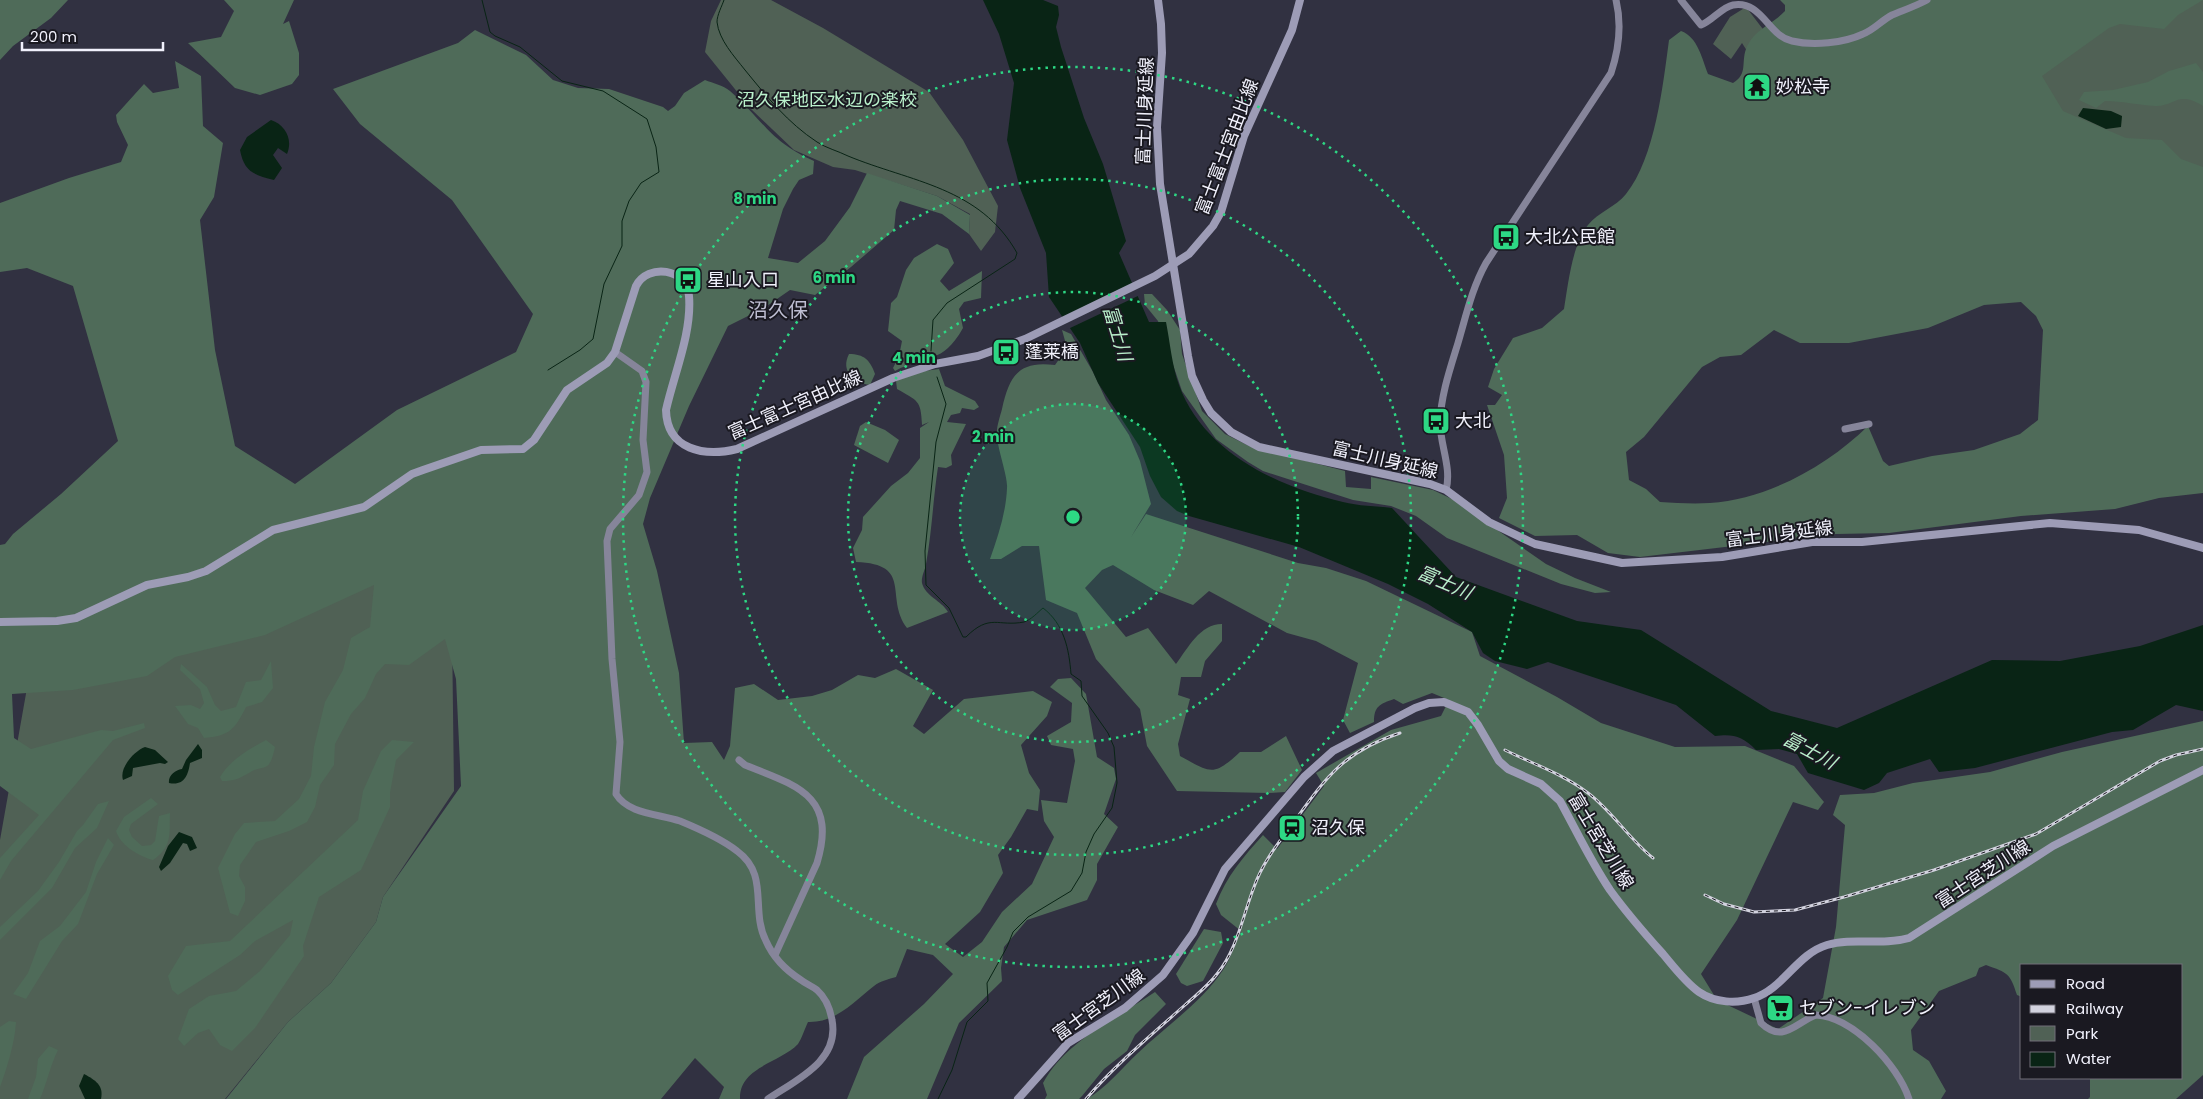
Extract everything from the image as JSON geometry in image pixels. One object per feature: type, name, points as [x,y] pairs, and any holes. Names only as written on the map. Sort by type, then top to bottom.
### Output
[{"type":"main road","name":"富士川身延線","points":[[1158,0],[1162,53],[1157,158],[1164,220],[1174,266],[1192,376],[1211,413],[1231,432],[1259,447],[1413,480],[1446,490],[1489,522],[1526,540],[1560,551],[1622,563],[1722,557],[1812,542],[1862,542],[2050,523],[2139,530],[2203,548]]},
{"type":"main road","name":"富士富士宮由比線","points":[[0,622],[57,621],[76,618],[148,585],[188,577],[206,570],[273,530],[364,507],[412,474],[481,450],[523,449],[534,440],[567,390],[607,363],[615,352],[640,278],[655,271],[669,272],[678,277],[687,286],[690,295],[689,310],[666,410],[666,422],[672,434],[692,449],[722,453],[737,449],[893,378],[935,364],[978,356],[1037,332],[1155,276],[1174,266],[1189,254],[1201,242],[1221,212],[1244,136],[1292,30],[1300,0]]},
{"type":"main road","name":"富士宮芝川線","points":[[1018,1099],[1068,1043],[1125,1008],[1163,975],[1193,933],[1225,869],[1311,769],[1332,751],[1414,708],[1429,703],[1454,704],[1468,712],[1478,725],[1499,761],[1508,769],[1551,791],[1560,801],[1610,889],[1651,941],[1687,982],[1700,993],[1717,1000],[1734,1002],[1754,998],[1778,982],[1816,949],[1836,943],[1896,942],[1925,930],[2053,846],[2203,770]]},
{"type":"street","points":[[1446,490],[1449,478],[1442,450],[1441,412],[1446,384],[1471,297],[1486,263],[1611,73],[1618,44],[1620,20],[1616,0]]},
{"type":"street","points":[[1682,0],[1701,25],[1731,5],[1744,5],[1759,13],[1779,36],[1785,40],[1803,43],[1853,38],[1871,30],[1892,16],[1927,0]]},
{"type":"street","points":[[615,352],[642,371],[646,382],[643,440],[647,472],[639,495],[610,529],[607,541],[612,659],[620,742],[616,794],[625,806],[680,822],[737,850],[751,865],[757,878],[759,923],[766,942],[784,968],[824,996],[831,1011],[833,1037],[822,1060],[768,1099]]},
{"type":"street","points":[[1844,429],[1869,424]]},
{"type":"street","points":[[739,760],[745,766],[790,783],[804,792],[816,806],[822,820],[822,848],[817,863],[775,955]]},
{"type":"street","points":[[1754,998],[1761,1023],[1774,1032],[1788,1031],[1816,1015],[1839,1020],[1886,1057],[1898,1071],[1910,1099]]},
{"type":"green space","name":"沼久保地区水辺の楽校","points":[[721,0],[771,0],[823,28],[929,92],[963,140],[998,206],[995,232],[981,251],[969,234],[970,214],[937,196],[855,170],[833,167],[794,150],[751,109],[705,52],[711,21]]},
{"type":"green space","points":[[2077,0],[2203,0],[2203,208],[2020,98]]},
{"type":"green space","points":[[1746,7],[1775,45],[1749,54],[1742,43],[1731,59],[1713,44],[1730,17]]},
{"type":"green space","points":[[377,580],[452,629],[454,791],[383,897],[376,922],[331,983],[288,1022],[225,1099],[0,1099],[0,840],[27,688]]},
{"type":"shaded area","points":[[0,0],[68,0],[51,18],[13,46],[0,60]]},
{"type":"shaded area","points":[[224,0],[294,0],[283,24],[289,21],[299,53],[299,75],[292,84],[260,95],[235,88],[188,43],[221,37],[234,11]]},
{"type":"shaded area","points":[[1780,0],[2203,0],[2178,15],[2164,29],[2120,24],[2109,28],[2042,76],[2063,111],[2126,138],[2162,140],[2181,159],[2203,167],[2203,493],[2159,498],[2115,509],[2021,516],[1889,533],[1836,534],[1640,557],[1608,553],[1577,535],[1535,536],[1499,518],[1507,498],[1504,455],[1487,405],[1495,405],[1502,395],[1488,387],[1494,369],[1513,338],[1542,328],[1564,309],[1574,254],[1583,233],[1592,220],[1622,199],[1636,179],[1651,141],[1656,120],[1669,40],[1681,31],[1687,34],[1699,49],[1708,74],[1733,83],[1741,76],[1749,42],[1758,32],[1785,11],[1785,5]],"holes":[[[2021,302],[2036,316],[2043,330],[2038,420],[2020,434],[1974,450],[1932,456],[1889,466],[1883,461],[1868,426],[1834,454],[1795,478],[1753,495],[1710,503],[1660,502],[1646,489],[1629,480],[1626,452],[1644,437],[1702,367],[1720,357],[1741,355],[1774,330],[1800,343],[1849,343],[1928,328],[1984,305]]]},
{"type":"shaded area","points":[[475,30],[526,55],[553,80],[578,88],[609,89],[663,107],[668,111],[675,106],[684,93],[705,80],[730,91],[777,138],[799,154],[814,161],[813,174],[799,180],[783,209],[768,258],[798,263],[825,241],[850,207],[867,173],[937,196],[970,215],[969,234],[942,214],[900,201],[896,210],[894,230],[815,295],[790,290],[764,308],[728,326],[689,406],[650,498],[643,524],[657,571],[679,673],[684,743],[712,742],[724,760],[730,746],[735,688],[754,684],[778,700],[812,696],[832,690],[858,675],[875,678],[896,669],[933,690],[913,726],[924,734],[964,699],[1033,691],[1052,702],[1047,716],[1021,745],[1029,773],[1040,790],[1038,811],[1027,809],[998,855],[1003,873],[980,912],[945,944],[963,957],[982,942],[1002,912],[1032,884],[1054,837],[1044,821],[1041,800],[1067,803],[1075,761],[1073,749],[1051,745],[1047,736],[1071,722],[1072,703],[1050,687],[1058,679],[1071,678],[1086,694],[1097,757],[1114,768],[1116,779],[1104,814],[1118,827],[1097,864],[1097,880],[1087,900],[1027,920],[1004,947],[1001,968],[1002,981],[959,1023],[927,1099],[847,1099],[864,1057],[924,1004],[953,974],[933,955],[907,949],[896,977],[876,984],[851,1005],[835,1015],[827,1019],[808,1022],[798,1044],[790,1051],[753,1073],[746,1080],[741,1088],[740,1099],[719,1099],[724,1087],[695,1058],[661,1099],[226,1099],[288,1022],[331,983],[376,922],[383,897],[461,786],[456,679],[445,639],[409,665],[385,664],[376,674],[365,698],[351,714],[335,744],[334,765],[320,785],[315,807],[307,822],[289,831],[256,842],[240,865],[239,876],[245,887],[245,901],[238,916],[230,913],[218,868],[235,834],[244,823],[275,821],[299,799],[311,776],[314,747],[325,702],[343,670],[351,638],[370,627],[374,585],[265,635],[175,657],[147,676],[73,690],[12,694],[14,738],[31,749],[101,730],[113,731],[144,723],[145,728],[113,740],[11,861],[0,880],[0,858],[39,815],[0,786],[0,545],[5,544],[13,534],[61,494],[118,441],[73,286],[27,268],[0,272],[0,203],[69,178],[121,162],[128,145],[117,122],[116,115],[144,84],[153,93],[179,88],[175,61],[201,76],[203,126],[223,143],[214,197],[200,220],[215,350],[235,446],[295,484],[397,410],[516,352],[533,314],[452,200],[360,124],[333,89],[458,43]]},
{"type":"shaded area","points":[[2196,63],[2203,72],[2203,106],[2194,101],[2182,99],[2162,106],[2105,101],[2096,108],[2079,100],[2084,92],[2113,90],[2148,82],[2169,71]]},
{"type":"shaded area","points":[[937,244],[948,249],[954,263],[940,281],[949,291],[982,271],[981,298],[964,302],[959,309],[963,328],[948,348],[933,357],[895,371],[893,368],[899,356],[902,341],[888,331],[891,303],[897,297],[906,270],[914,258]]},
{"type":"shaded area","points":[[1144,294],[1152,294],[1167,310],[1180,330],[1182,354],[1202,411],[1225,434],[1249,446],[1345,471],[1346,487],[1371,489],[1371,477],[1433,490],[1454,500],[1546,564],[1611,592],[1595,593],[1561,584],[1447,538],[1416,516],[1391,506],[1353,500],[1263,471],[1248,462],[1216,439],[1182,391],[1158,321],[1145,305]]},
{"type":"shaded area","points":[[1062,330],[1071,334],[1093,372],[1106,400],[1129,435],[1140,461],[1151,504],[1131,537],[1146,514],[1298,563],[1326,568],[1366,581],[1472,632],[1480,656],[1601,723],[1675,747],[1745,746],[1794,766],[1824,802],[1818,810],[1793,802],[1737,920],[1701,974],[1717,1000],[1778,1029],[1823,998],[1836,927],[1845,825],[1833,815],[1840,795],[1874,793],[1913,783],[1990,772],[2062,752],[2203,721],[2203,1075],[2176,1099],[2088,1099],[2090,1097],[2090,1079],[2183,1079],[2183,964],[2020,964],[2020,996],[2017,995],[2010,978],[2004,972],[1986,965],[1979,968],[1976,976],[1939,991],[1911,1030],[1913,1050],[1929,1061],[1946,1091],[1941,1099],[1087,1099],[1194,1004],[1223,970],[1241,931],[1221,915],[1216,904],[1220,894],[1236,867],[1263,835],[1277,849],[1324,786],[1316,773],[1391,730],[1441,716],[1449,700],[1432,693],[1403,704],[1394,699],[1385,702],[1375,712],[1374,722],[1350,733],[1343,720],[1358,663],[1316,641],[1287,633],[1209,591],[1193,605],[1154,590],[1113,565],[1102,570],[1085,588],[1126,637],[1148,628],[1176,664],[1201,632],[1214,625],[1222,624],[1222,641],[1205,661],[1201,677],[1181,677],[1178,695],[1190,699],[1178,744],[1180,756],[1205,769],[1212,770],[1224,766],[1240,752],[1261,752],[1286,736],[1302,770],[1285,792],[1177,791],[1147,746],[1140,709],[1096,659],[1077,613],[1046,600],[1039,546],[1022,546],[1001,559],[990,559],[1001,524],[1006,497],[1007,483],[997,433],[998,422],[1008,388],[1017,373],[1024,368],[1042,364],[1055,365],[1067,348]]},
{"type":"shaded area","points":[[849,354],[859,355],[871,365],[875,374],[870,385],[854,379],[847,371],[846,366]]},
{"type":"shaded area","points":[[939,369],[945,386],[975,401],[979,407],[974,410],[962,408],[960,413],[951,415],[947,422],[966,424],[951,455],[952,465],[946,468],[938,467],[928,552],[922,583],[926,591],[948,612],[907,628],[897,605],[895,584],[892,576],[885,569],[874,564],[856,562],[853,548],[862,530],[863,517],[891,486],[908,473],[920,458],[920,428],[929,422],[922,425],[921,411],[917,402],[897,389],[896,381],[910,373]]},
{"type":"shaded area","points":[[866,422],[885,430],[899,440],[888,463],[854,445],[860,426]]},
{"type":"shaded area","points":[[271,661],[273,688],[262,702],[246,707],[235,726],[226,733],[204,738],[198,728],[188,724],[175,706],[191,705],[200,709],[204,703],[200,689],[180,670],[181,664],[207,687],[215,705],[221,711],[236,707],[246,682],[261,680]]},
{"type":"shaded area","points":[[266,740],[275,747],[271,761],[266,767],[254,770],[230,781],[222,781],[220,777],[234,760]]},
{"type":"shaded area","points":[[392,740],[414,742],[396,760],[390,793],[390,807],[361,870],[319,897],[303,946],[304,956],[255,1028],[232,1051],[220,1045],[209,1029],[198,1033],[184,1046],[178,1039],[189,1009],[209,996],[236,991],[260,971],[290,935],[293,920],[255,941],[240,955],[178,995],[172,990],[168,976],[186,946],[230,941],[358,820],[363,791],[381,751]]},
{"type":"shaded area","points":[[151,798],[158,804],[131,824],[129,830],[132,837],[142,846],[151,845],[155,841],[159,816],[170,813],[167,845],[153,860],[141,856],[130,849],[121,841],[116,831],[124,817]]},
{"type":"shaded area","points":[[109,801],[97,828],[75,848],[52,888],[0,940],[0,927],[38,891],[59,862],[77,831],[98,804]]},
{"type":"shaded area","points":[[108,838],[114,845],[97,874],[78,924],[62,941],[26,999],[13,994],[28,973],[40,941],[60,926],[86,892],[96,862]]},
{"type":"shaded area","points":[[1204,929],[1221,932],[1223,943],[1203,981],[1187,986],[1181,983],[1176,974]]},
{"type":"shaded area","points":[[1155,992],[1166,1004],[1135,1035],[1127,1051],[1104,1069],[1079,1099],[1045,1099],[1047,1095],[1043,1083],[1065,1055],[1108,1021]]},
{"type":"shaded area","points":[[9,1021],[16,1022],[14,1038],[0,1087],[0,1027]]},
{"type":"shaded area","points":[[49,1046],[58,1050],[40,1099],[28,1099],[36,1077],[38,1059]]},
{"type":"water","name":"富士川","points":[[983,0],[1043,0],[1058,6],[1059,15],[1056,27],[1061,47],[1084,118],[1103,164],[1126,241],[1119,253],[1149,322],[1166,322],[1177,378],[1190,409],[1224,448],[1246,463],[1293,487],[1318,495],[1349,503],[1392,508],[1456,577],[1577,621],[1641,630],[1771,711],[1837,728],[1992,660],[2060,661],[2140,646],[2203,625],[2203,711],[2176,705],[2133,730],[2112,732],[1975,768],[1939,772],[1930,759],[1887,773],[1879,783],[1864,790],[1808,773],[1797,754],[1779,749],[1756,750],[1737,737],[1727,735],[1715,736],[1676,705],[1548,662],[1527,669],[1495,661],[1483,653],[1472,632],[1428,604],[1388,584],[1299,547],[1177,511],[1161,497],[1150,476],[1140,447],[1098,383],[1080,343],[1049,297],[1046,253],[1020,188],[1007,140],[1014,83],[999,34]]},
{"type":"water","points":[[2083,108],[2111,111],[2122,116],[2121,127],[2106,129],[2078,116]]},
{"type":"water","points":[[271,120],[281,125],[289,138],[287,154],[278,148],[273,155],[282,168],[274,180],[251,171],[244,163],[240,150],[247,137]]},
{"type":"water","points":[[198,744],[202,750],[202,758],[190,763],[188,772],[182,781],[174,784],[169,783],[171,776],[182,769]]},
{"type":"water","points":[[145,747],[155,750],[168,762],[133,768],[132,776],[123,780],[123,770],[128,760]]},
{"type":"water","points":[[179,832],[192,837],[197,848],[190,851],[187,844],[183,843],[170,863],[161,871],[159,867],[168,846]]},
{"type":"water","points":[[84,1074],[95,1081],[100,1087],[101,1099],[85,1099],[79,1086]]},
{"type":"pier","points":[[1136,285],[1140,295],[1068,329],[1062,321]]},
{"type":"waterway","points":[[482,0],[490,32],[520,47],[562,81],[603,91],[647,119],[656,147],[659,172],[641,183],[629,201],[622,221],[622,246],[604,284],[593,339],[580,350],[548,370]]},
{"type":"waterway","points":[[724,0],[717,22],[724,41],[761,90],[806,135],[828,148],[919,181],[964,200],[984,214],[1002,231],[1017,253],[1015,259],[947,303],[933,320],[931,351]]},
{"type":"waterway","points":[[937,377],[946,404],[936,442],[925,551],[926,585],[949,608],[963,637],[988,623],[1024,622],[1032,618],[1043,608],[1050,614],[1061,629],[1067,646],[1071,674],[1081,681],[1082,696],[1108,733],[1114,747],[1117,783],[1112,808],[1094,834],[1086,852],[1082,873],[1071,891],[1028,917],[1013,932],[987,983],[988,1001],[967,1022],[952,1070],[938,1099]]},
{"type":"railway","points":[[1086,1099],[1121,1062],[1202,990],[1224,965],[1235,943],[1254,887],[1265,863],[1325,781],[1349,758],[1363,749],[1400,733]]},
{"type":"railway","points":[[1705,895],[1724,904],[1754,912],[1795,910],[1844,897],[1934,870],[2036,834],[2160,761],[2203,749]]},
{"type":"railway","points":[[1505,750],[1558,775],[1588,793],[1653,858]]},
{"type":"place","name":"妙松寺","points":[[1757,87]]},
{"type":"place","name":"大北公民館","points":[[1506,237]]},
{"type":"place","name":"星山入口","points":[[688,280]]},
{"type":"place","name":"蓬莱橋","points":[[1006,352]]},
{"type":"place","name":"大北","points":[[1436,421]]},
{"type":"place","name":"沼久保","points":[[1292,828]]},
{"type":"place","name":"セブン-イレブン","points":[[1780,1008]]},
{"type":"district","name":"沼久保","points":[[778,310]]}]
